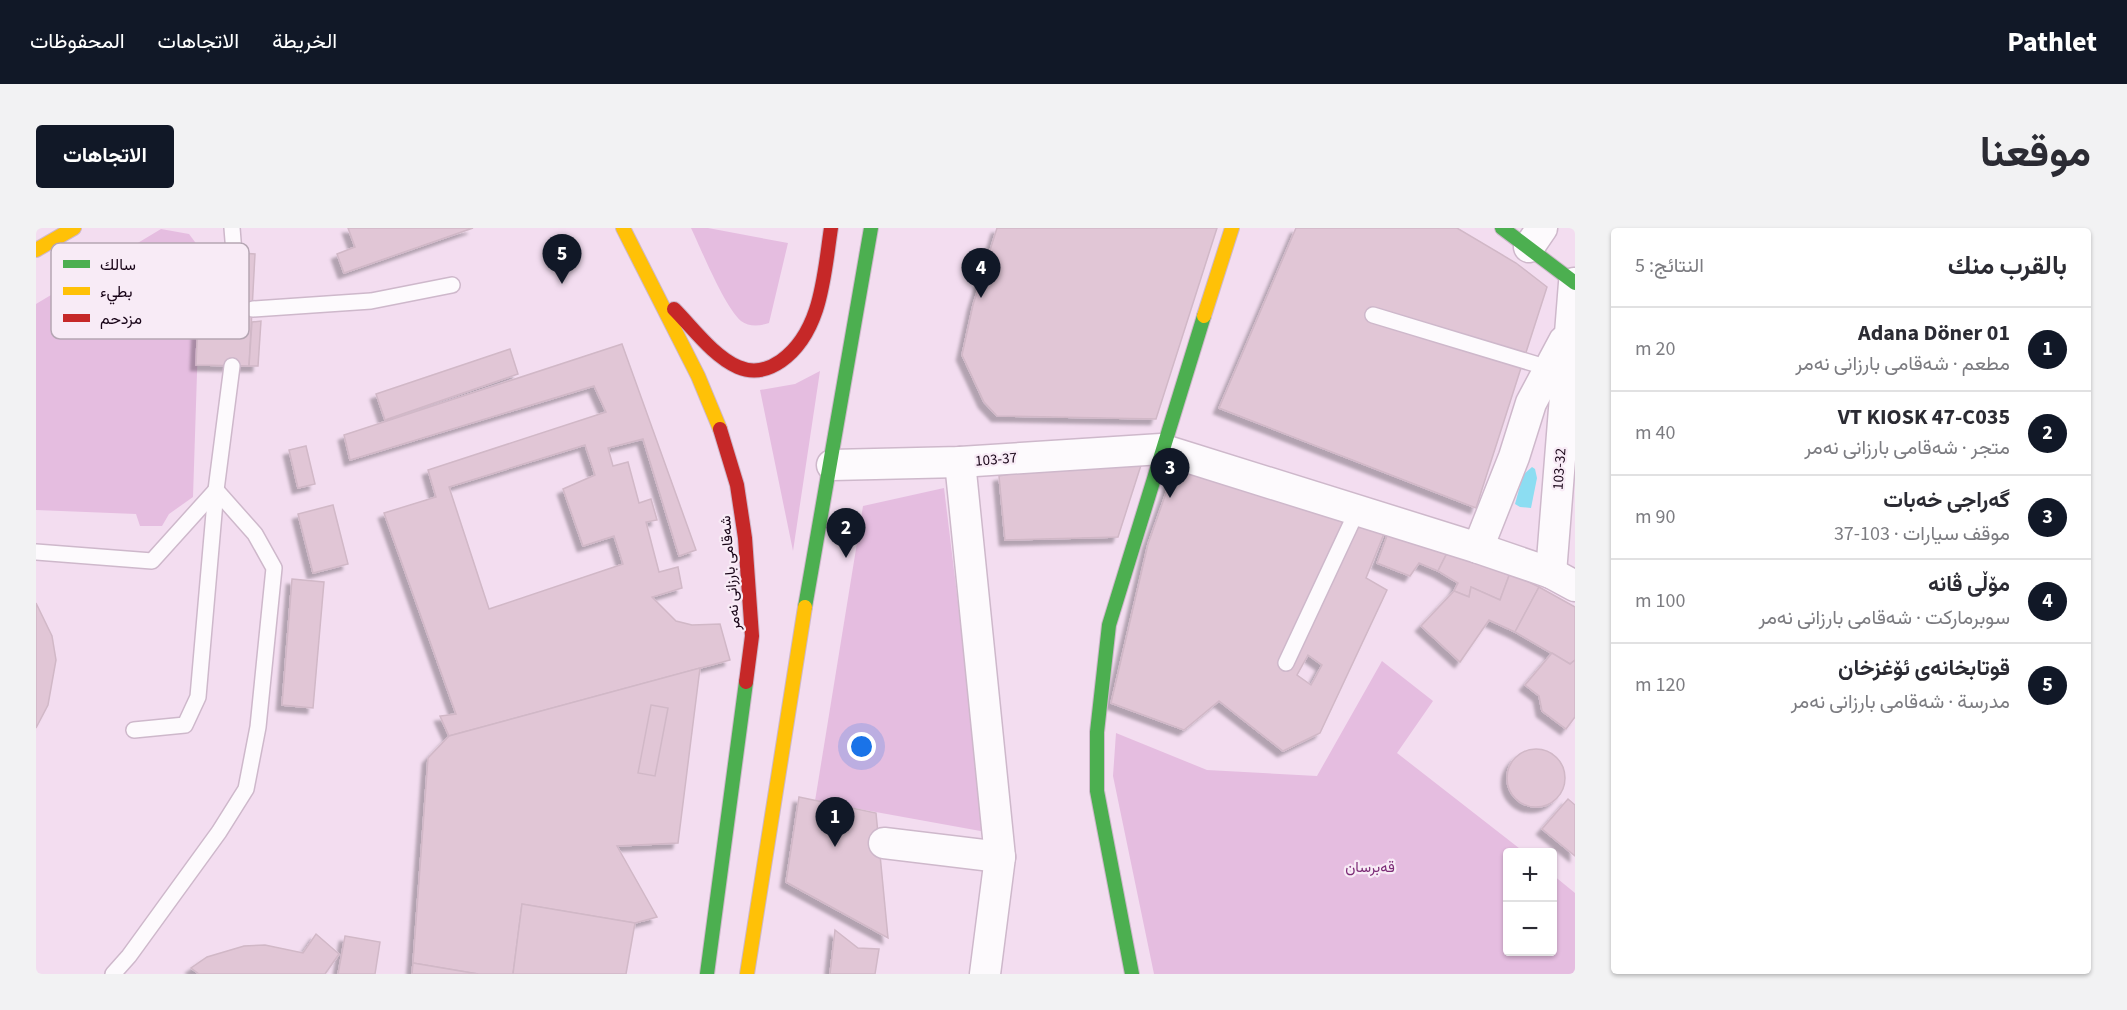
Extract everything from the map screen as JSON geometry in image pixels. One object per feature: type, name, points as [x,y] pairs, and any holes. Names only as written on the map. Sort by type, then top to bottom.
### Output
[{"type":"main road","points":[[36,250],[74,228]]},
{"type":"main road","name":"شەقامی بارزانی نەمر","points":[[623,228],[698,376],[723,437],[737,485],[751,595],[752,636],[707,974]]},
{"type":"main road","points":[[655,291],[735,365],[751,371],[770,368],[792,353],[813,319],[831,228]]},
{"type":"main road","points":[[747,974],[795,657],[832,465],[871,228]]},
{"type":"main road","points":[[1132,974],[1097,791],[1097,732],[1109,625],[1161,449],[1232,228]]},
{"type":"main road","points":[[1502,228],[1536,238],[1575,283]]},
{"type":"street","name":"103-32","points":[[1563,579],[1558,371],[1570,330],[1575,283]]},
{"type":"street","name":"103-32","points":[[1478,548],[1514,457],[1531,403],[1558,371]]},
{"type":"street","name":"103-37","points":[[832,465],[960,462],[1161,449]]},
{"type":"street","points":[[1161,449],[1478,548],[1563,579]]},
{"type":"street","points":[[960,462],[1000,857],[985,974]]},
{"type":"street","points":[[884,843],[1000,857]]},
{"type":"lane","points":[[232,228],[233,243]]},
{"type":"lane","points":[[253,309],[371,301],[452,285]]},
{"type":"lane","points":[[1373,315],[1558,371]]},
{"type":"lane","points":[[134,730],[185,725],[198,697],[216,490],[231,366]]},
{"type":"lane","points":[[36,552],[152,561],[216,490]]},
{"type":"lane","points":[[113,974],[219,832],[246,789],[258,727],[274,568],[255,534],[216,490]]},
{"type":"lane","points":[[1286,663],[1357,511]]},
{"type":"green space","points":[[691,228],[708,228],[788,243],[769,323],[747,324],[734,314]]},
{"type":"green space","points":[[161,229],[189,234],[196,243],[138,243]]},
{"type":"green space","points":[[51,295],[51,339],[198,339],[193,497],[169,514],[162,526],[140,526],[136,514],[36,510],[36,304]]},
{"type":"green space","points":[[820,371],[793,551],[760,390],[795,384]]},
{"type":"green space","points":[[944,488],[986,832],[815,801],[863,506]]},
{"type":"green space","name":"قەبرسان","points":[[1382,661],[1433,701],[1397,753],[1519,848],[1503,848],[1503,956],[1557,956],[1557,878],[1575,893],[1575,974],[1154,974],[1113,776],[1116,733],[1207,770],[1317,776]]},
{"type":"water","points":[[1532,467],[1535,469],[1537,478],[1531,508],[1520,507],[1515,504],[1523,475]]},
{"type":"building","points":[[348,228],[473,228],[344,273],[337,254],[355,247]]},
{"type":"building","points":[[997,228],[1217,228],[1156,419],[997,416],[984,402],[962,355],[973,305]]},
{"type":"building","points":[[1296,228],[1457,228],[1516,263],[1547,287],[1476,508],[1219,408]]},
{"type":"building","points":[[249,254],[255,254],[249,366],[196,365],[197,339],[249,339]]},
{"type":"building","points":[[261,321],[258,366],[249,366],[252,322]]},
{"type":"building","points":[[622,344],[696,550],[679,556],[643,439],[608,448],[613,466],[628,462],[639,503],[651,499],[657,520],[646,522],[659,572],[678,567],[682,588],[652,597],[676,621],[692,625],[720,624],[730,660],[449,736],[440,716],[456,714],[384,513],[436,497],[428,470],[606,412],[594,386],[350,460],[344,435]],"holes":[[[585,445],[595,475],[563,489],[583,546],[614,536],[623,564],[489,609],[449,487]]]},
{"type":"building","points":[[510,349],[518,374],[385,420],[376,394]]},
{"type":"building","points":[[306,446],[315,484],[298,488],[289,450]]},
{"type":"building","points":[[1178,459],[1388,524],[1366,578],[1387,590],[1320,733],[1283,751],[1219,701],[1184,730],[1111,703],[1148,544]],"holes":[[[1308,655],[1322,665],[1311,685],[1297,675]]]},
{"type":"building","points":[[1079,462],[1142,462],[1118,537],[1005,540],[999,476]]},
{"type":"building","points":[[333,505],[348,564],[313,573],[298,514]]},
{"type":"building","points":[[1391,525],[1450,547],[1438,571],[1419,563],[1410,576],[1377,563]]},
{"type":"building","points":[[1450,547],[1510,573],[1500,600],[1471,587],[1469,597],[1454,591],[1458,583],[1438,571]]},
{"type":"building","points":[[1510,573],[1539,587],[1515,632],[1489,620],[1460,662],[1421,626],[1454,591],[1469,597],[1471,587],[1500,600]]},
{"type":"building","points":[[292,579],[324,582],[313,708],[282,705]]},
{"type":"building","points":[[1539,587],[1575,607],[1575,660],[1570,664],[1515,632]]},
{"type":"building","points":[[36,603],[52,636],[56,660],[48,705],[36,728]]},
{"type":"building","points":[[1552,653],[1570,664],[1575,660],[1575,717],[1566,729],[1542,711],[1539,696],[1525,685]]},
{"type":"building","points":[[700,668],[678,843],[617,846],[657,917],[635,923],[522,904],[513,974],[478,974],[413,963],[428,758],[449,736]]},
{"type":"building","points":[[651,705],[668,708],[655,776],[638,773]]},
{"type":"building","points":[[1536,749],[1547,751],[1560,762],[1565,778],[1563,789],[1552,802],[1536,807],[1525,805],[1512,794],[1507,778],[1509,767],[1520,754]]},
{"type":"building","points":[[799,797],[876,813],[888,938],[786,882]]},
{"type":"building","points":[[1568,799],[1575,805],[1575,856],[1542,829]]},
{"type":"building","points":[[522,904],[635,923],[626,974],[513,974]]},
{"type":"building","points":[[835,930],[858,948],[879,949],[875,974],[830,974]]},
{"type":"building","points":[[316,934],[339,954],[325,974],[199,974],[191,968],[207,957],[244,946],[265,945],[303,953]]},
{"type":"building","points":[[345,936],[380,942],[375,974],[338,974]]},
{"type":"building","points":[[413,963],[478,974],[412,974]]},
{"type":"traffic: fast","points":[[805,607],[871,228]]},
{"type":"traffic: fast","points":[[1502,228],[1575,283]]},
{"type":"traffic: fast","points":[[1132,974],[1097,791],[1097,732],[1109,625],[1204,316]]},
{"type":"traffic: fast","points":[[707,974],[746,682]]},
{"type":"traffic: slow","points":[[36,250],[74,228]]},
{"type":"traffic: slow","points":[[623,228],[698,376],[720,429]]},
{"type":"traffic: slow","points":[[1204,316],[1232,228]]},
{"type":"traffic: slow","points":[[747,974],[805,607]]},
{"type":"traffic: jam","points":[[674,309],[712,349],[738,367],[755,371],[776,364],[795,349],[813,318],[823,283],[831,228]]},
{"type":"traffic: jam","points":[[720,429],[737,485],[745,538],[752,636],[746,682]]},
{"type":"place","name":"قوتابخانەی ئۆغزخان","points":[[562,284]]},
{"type":"place","name":"مۆڵی ڤانە","points":[[981,298]]},
{"type":"place","name":"گەراجی خەبات","points":[[1170,498]]},
{"type":"place","name":"VT KIOSK 47-C035","points":[[846,558]]},
{"type":"place","name":"01 Adana Döner","points":[[835,847]]}]
